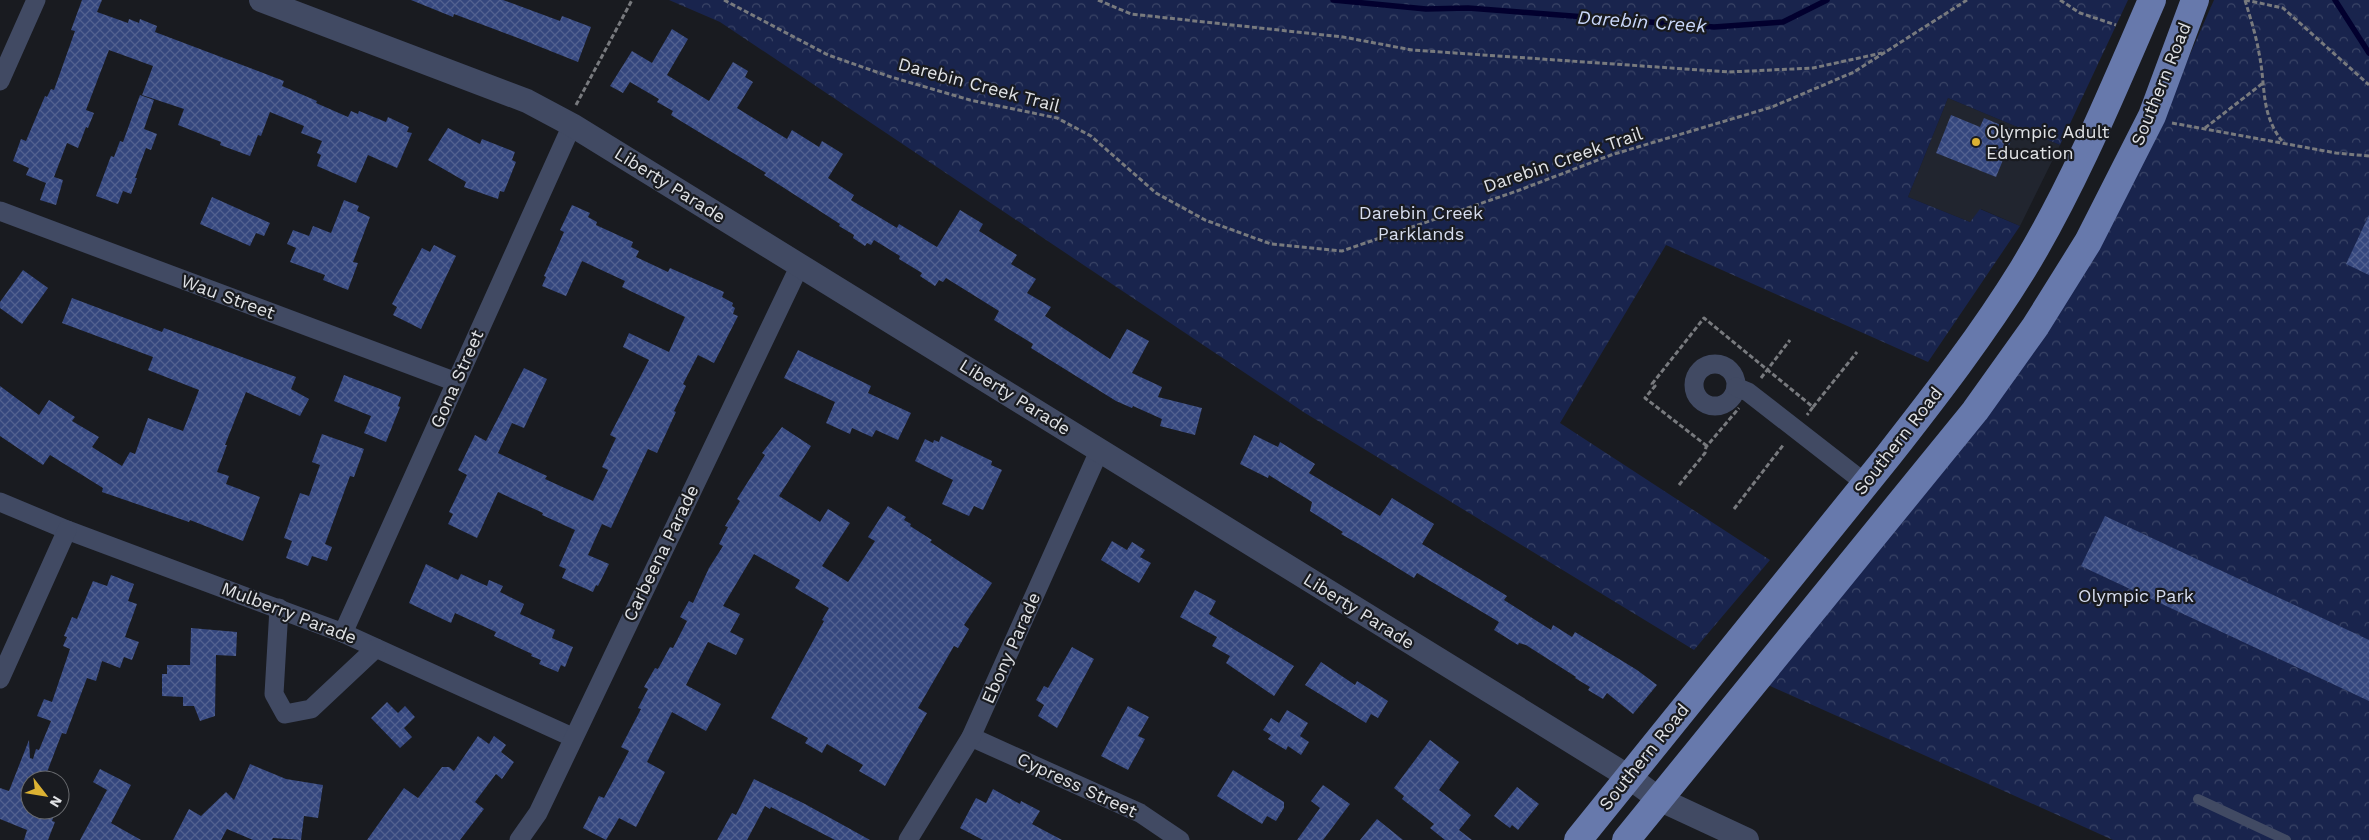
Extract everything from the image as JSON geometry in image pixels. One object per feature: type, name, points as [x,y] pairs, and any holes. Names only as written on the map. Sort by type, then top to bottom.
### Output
[{"type":"main road","name":"Southern Road","points":[[1578,840],[1929,403],[2023,269],[2048,224],[2100,118],[2152,0]]},
{"type":"main road","name":"Southern Road","points":[[1626,840],[1835,586],[1975,411],[2035,327],[2088,242],[2152,116],[2195,2]]},
{"type":"street","points":[[0,81],[36,0]]},
{"type":"street","name":"Liberty Parade","points":[[261,0],[527,101],[572,125],[1100,449],[1350,606],[1629,776],[1659,799],[1747,840]]},
{"type":"street","name":"Gona Street","points":[[343,633],[572,125]]},
{"type":"street","name":"Wau Street","points":[[0,211],[456,382]]},
{"type":"street","name":"Carbeena Parade","points":[[519,840],[538,813],[572,737],[800,264]]},
{"type":"street","points":[[1743,390],[1865,483]]},
{"type":"street","name":"Ebony Parade","points":[[908,840],[971,737],[1100,449]]},
{"type":"street","name":"Mulberry Parade","points":[[0,502],[67,530],[343,633],[572,737]]},
{"type":"street","points":[[0,679],[67,530]]},
{"type":"street","points":[[278,608],[274,694],[285,714],[311,709],[376,648]]},
{"type":"street","name":"Cypress Street","points":[[971,737],[1140,813],[1180,840]]},
{"type":"lane","points":[[2198,799],[2286,840]]},
{"type":"path","points":[[572,125],[576,100],[632,0]]},
{"type":"path","name":"Darebin Creek Trail","points":[[724,0],[828,55],[891,77],[970,100],[1057,118],[1091,136],[1156,193],[1205,220],[1272,244],[1342,251],[1517,191],[1611,155],[1772,107],[1854,72],[1967,0]]},
{"type":"path","points":[[1098,0],[1131,14],[1343,37],[1412,50],[1720,72],[1813,68],[1884,53]]},
{"type":"path","points":[[2060,0],[2080,13],[2119,26]]},
{"type":"path","points":[[2283,142],[2273,129],[2264,104],[2259,53],[2245,0],[2283,8],[2369,84]]},
{"type":"path","points":[[2205,128],[2263,83]]},
{"type":"path","points":[[2152,116],[2171,123],[2336,153],[2369,156]]},
{"type":"path","points":[[1707,446],[1645,398],[1655,386],[1652,384],[1704,318],[1813,407]]},
{"type":"path","points":[[1680,486],[1736,408],[1742,406],[1743,390],[1768,369],[1790,340]]},
{"type":"path","points":[[1804,418],[1857,352]]},
{"type":"path","points":[[1734,509],[1789,438]]},
{"type":"shaded area","points":[[1948,98],[2060,145],[2020,226],[1981,209],[1970,222],[1908,197]]},
{"type":"green space","name":"Darebin Creek Parklands","points":[[669,0],[2128,0],[2060,145],[1948,98],[1908,197],[1970,222],[1980,209],[2020,226],[1928,362],[1666,245],[1560,423],[1770,560],[1694,650],[1305,413],[720,22]]},
{"type":"green space","name":"Olympic Park","points":[[2214,0],[2369,0],[2369,840],[2113,840],[1768,685],[2004,390],[2169,102]]},
{"type":"building","points":[[82,0],[102,0],[97,12],[128,23],[129,19],[139,23],[140,19],[157,26],[155,32],[284,81],[282,86],[348,117],[351,111],[358,114],[359,111],[386,122],[388,117],[409,127],[407,132],[412,133],[397,168],[368,155],[356,183],[317,166],[321,155],[317,153],[322,141],[301,133],[304,126],[270,112],[261,136],[258,135],[250,156],[220,145],[221,142],[178,125],[184,109],[142,95],[153,66],[109,50],[86,110],[94,113],[88,128],[86,127],[78,148],[67,143],[54,177],[63,180],[56,205],[40,200],[46,183],[26,175],[29,168],[13,161],[21,139],[26,141],[45,96],[47,97],[51,89],[54,90],[75,31],[71,30]]},
{"type":"building","points":[[411,0],[503,0],[560,21],[562,16],[591,27],[578,62],[454,14],[453,17]]},
{"type":"building","points":[[672,29],[688,39],[667,75],[709,101],[733,62],[748,71],[745,77],[753,82],[737,108],[787,139],[792,130],[819,147],[822,141],[843,154],[828,178],[854,195],[851,200],[897,228],[899,224],[937,247],[960,210],[983,224],[979,231],[1017,255],[1011,264],[1036,279],[1027,293],[1051,307],[1045,316],[1110,359],[1127,329],[1149,341],[1132,373],[1162,387],[1158,397],[1202,408],[1195,435],[1160,426],[1162,419],[1133,406],[1132,408],[1116,401],[1031,348],[1033,344],[994,320],[999,311],[946,278],[943,282],[939,280],[935,286],[920,276],[922,273],[899,259],[900,256],[874,240],[871,245],[867,243],[865,246],[853,238],[854,235],[839,226],[840,224],[764,175],[766,173],[671,115],[673,111],[657,102],[659,99],[630,82],[623,93],[610,86],[632,51],[652,63]]},
{"type":"building","points":[[140,95],[154,100],[144,129],[157,134],[151,150],[146,148],[131,194],[123,191],[118,204],[96,196],[111,156],[114,157],[120,141],[123,142]]},
{"type":"building","name":"Olympic Adult Education","points":[[1951,115],[1980,127],[1984,118],[2015,131],[1996,177],[1936,153]]},
{"type":"building","points":[[448,128],[480,144],[482,139],[515,152],[512,160],[516,162],[504,192],[500,191],[498,199],[464,187],[466,182],[428,160]]},
{"type":"building","points":[[212,197],[270,223],[264,236],[256,233],[250,246],[200,224]]},
{"type":"building","points":[[344,200],[359,206],[357,211],[370,217],[353,262],[358,263],[348,290],[323,280],[325,275],[290,262],[296,248],[287,244],[293,230],[309,236],[313,226],[331,233]]},
{"type":"building","points":[[572,205],[590,213],[588,217],[597,222],[596,225],[633,242],[631,247],[639,251],[636,257],[668,272],[670,268],[724,292],[722,297],[733,303],[732,306],[735,308],[733,314],[738,316],[714,363],[698,355],[683,384],[686,386],[657,453],[648,449],[611,528],[602,524],[588,555],[609,564],[593,592],[562,578],[566,569],[559,566],[575,530],[542,515],[543,513],[498,492],[477,538],[448,524],[453,514],[449,512],[467,475],[458,470],[475,435],[486,441],[524,368],[547,379],[524,428],[512,423],[498,453],[547,476],[545,479],[593,501],[608,470],[602,467],[616,438],[610,435],[649,360],[623,347],[629,333],[669,352],[685,317],[622,287],[625,281],[582,261],[566,296],[542,286],[546,277],[544,276],[564,232],[560,230]]},
{"type":"building","points":[[2369,215],[2369,275],[2346,264]]},
{"type":"building","points":[[434,245],[456,256],[421,329],[393,315],[397,307],[392,304],[422,248],[430,252]]},
{"type":"building","points":[[23,270],[48,288],[22,324],[0,308],[0,302]]},
{"type":"building","points":[[72,298],[162,332],[164,328],[296,377],[291,389],[309,399],[300,416],[246,392],[225,445],[227,445],[217,472],[229,476],[226,484],[260,497],[243,541],[190,520],[189,522],[102,492],[103,488],[50,455],[43,465],[0,436],[0,386],[39,415],[49,400],[75,417],[72,421],[99,437],[92,447],[122,466],[130,452],[135,454],[148,418],[183,431],[199,390],[148,370],[153,357],[62,323]]},
{"type":"building","points":[[798,350],[871,386],[868,393],[911,413],[898,440],[876,430],[872,437],[852,428],[850,434],[826,423],[835,402],[784,378]]},
{"type":"building","points":[[344,375],[401,397],[398,406],[400,407],[386,442],[364,433],[371,416],[334,401]]},
{"type":"building","points":[[782,427],[811,446],[779,496],[820,522],[828,509],[850,523],[822,566],[848,582],[875,541],[868,537],[888,506],[906,517],[904,520],[932,540],[930,542],[992,583],[964,625],[969,629],[958,648],[954,646],[918,708],[927,713],[885,786],[859,771],[863,765],[827,744],[822,753],[805,743],[808,738],[771,718],[824,621],[822,620],[829,608],[795,588],[800,580],[754,554],[723,606],[740,614],[730,632],[744,639],[736,655],[708,642],[686,685],[721,704],[706,731],[672,712],[647,762],[665,772],[636,827],[619,818],[606,840],[583,828],[599,796],[604,798],[629,751],[621,747],[641,709],[638,708],[648,689],[644,687],[655,668],[658,669],[670,647],[673,648],[687,621],[680,617],[689,601],[693,603],[709,568],[723,546],[719,544],[728,527],[725,526],[740,501],[737,499],[765,455],[762,453]]},
{"type":"building","points":[[322,434],[364,449],[354,477],[350,476],[325,544],[332,547],[327,561],[312,556],[308,566],[286,558],[292,541],[284,538],[300,493],[309,496],[320,465],[312,462]]},
{"type":"building","points":[[1254,435],[1278,447],[1280,442],[1315,464],[1309,473],[1380,516],[1392,498],[1434,524],[1422,544],[1507,596],[1504,600],[1551,630],[1553,625],[1572,637],[1575,632],[1637,670],[1657,685],[1633,714],[1607,693],[1603,699],[1588,690],[1590,687],[1526,645],[1519,643],[1518,645],[1494,630],[1499,622],[1417,573],[1414,578],[1341,534],[1343,532],[1310,511],[1312,502],[1269,475],[1268,478],[1240,464]]},
{"type":"building","points":[[941,436],[992,461],[991,465],[1002,470],[983,510],[974,506],[969,516],[942,504],[953,480],[915,461],[925,439],[933,443],[934,440],[939,442]]},
{"type":"building","points":[[2105,516],[2369,640],[2369,701],[2081,566]]},
{"type":"building","points":[[1112,541],[1127,550],[1132,542],[1145,550],[1140,557],[1151,563],[1139,583],[1101,560]]},
{"type":"building","points":[[426,564],[458,580],[461,574],[487,586],[489,580],[503,586],[500,592],[524,604],[520,614],[555,630],[552,638],[573,647],[565,667],[561,665],[558,672],[539,664],[541,660],[531,656],[532,654],[494,636],[496,632],[455,613],[451,623],[409,603]]},
{"type":"building","points":[[111,575],[134,584],[128,601],[137,604],[125,637],[139,642],[132,660],[124,657],[120,668],[102,661],[96,681],[87,678],[66,734],[62,733],[48,770],[20,770],[20,820],[52,820],[55,822],[48,840],[24,840],[27,830],[0,819],[0,788],[9,791],[29,740],[30,758],[33,759],[36,749],[39,750],[51,721],[37,716],[44,699],[52,702],[70,649],[63,646],[67,637],[64,636],[72,617],[77,619],[93,581],[107,586]]},
{"type":"building","points":[[1195,590],[1216,601],[1209,614],[1294,666],[1274,696],[1226,663],[1230,656],[1212,646],[1217,637],[1180,617]]},
{"type":"building","points":[[191,628],[237,632],[236,656],[216,655],[215,716],[200,721],[194,706],[183,706],[183,697],[162,696],[162,674],[167,674],[167,665],[190,665]]},
{"type":"building","points":[[1072,647],[1094,659],[1057,728],[1038,716],[1044,705],[1036,700],[1044,686],[1048,688]]},
{"type":"building","points":[[1321,662],[1355,685],[1357,681],[1388,701],[1378,718],[1371,714],[1366,723],[1305,685]]},
{"type":"building","points":[[387,702],[398,713],[405,706],[415,717],[404,728],[412,737],[400,748],[371,718]]},
{"type":"building","points":[[1128,706],[1149,717],[1138,736],[1145,739],[1128,770],[1101,756]]},
{"type":"building","points":[[1287,710],[1308,723],[1300,736],[1309,742],[1301,755],[1288,746],[1286,750],[1268,739],[1271,735],[1263,730],[1271,718],[1279,723]]},
{"type":"building","points":[[478,736],[489,744],[494,736],[506,745],[501,752],[514,762],[502,779],[496,774],[475,802],[484,809],[460,840],[367,840],[404,788],[418,798],[442,767],[449,767],[454,771]]},
{"type":"building","points":[[1430,740],[1459,762],[1439,790],[1471,815],[1459,830],[1472,840],[1445,840],[1430,828],[1434,824],[1402,799],[1404,796],[1394,788]]},
{"type":"building","points":[[250,764],[286,779],[323,785],[318,818],[304,816],[301,840],[273,838],[272,840],[253,840],[227,829],[221,840],[173,840],[189,809],[201,816],[226,792],[234,800]]},
{"type":"building","points":[[100,769],[131,785],[111,823],[141,840],[80,840],[107,790],[93,782]]},
{"type":"building","points":[[1233,770],[1284,802],[1284,808],[1276,821],[1267,816],[1262,824],[1217,796]]},
{"type":"building","points":[[754,779],[805,804],[870,840],[835,840],[771,807],[770,809],[765,806],[747,840],[717,840],[732,813],[736,815]]},
{"type":"building","points":[[1323,785],[1350,804],[1323,840],[1297,840],[1320,808],[1311,801]]},
{"type":"building","points":[[1517,787],[1539,804],[1518,830],[1512,825],[1510,828],[1494,816]]},
{"type":"building","points":[[993,789],[1020,804],[1021,801],[1040,811],[1032,824],[1062,840],[983,840],[960,828],[976,798],[986,803]]},
{"type":"building","points":[[1377,819],[1403,840],[1360,840]]},
{"type":"waterway","name":"Darebin Creek","points":[[1333,0],[1426,9],[1468,8],[1714,27],[1783,22],[1827,0]]},
{"type":"waterway","name":"Darebin Creek","points":[[2335,0],[2369,53]]},
{"type":"place","name":"Olympic Adult Education","points":[[1976,142]]}]
